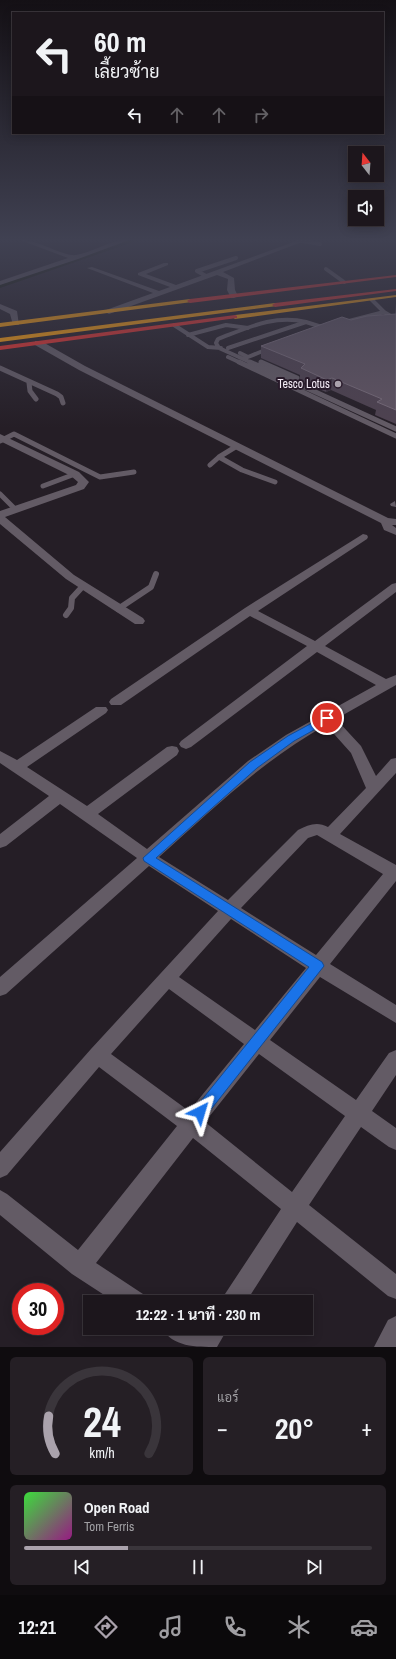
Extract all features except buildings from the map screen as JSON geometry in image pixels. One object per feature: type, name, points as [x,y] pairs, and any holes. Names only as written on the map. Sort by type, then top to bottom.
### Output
[{"type":"main road","points":[[0,325],[180,303]]},
{"type":"main road","points":[[219,304],[226,303]]},
{"type":"main road","points":[[0,333],[229,303]]},
{"type":"main road","points":[[0,340],[296,303]]},
{"type":"main road","points":[[240,310],[326,303]]},
{"type":"main road","points":[[0,348],[350,303]]},
{"type":"street","points":[[109,312],[133,303]]},
{"type":"street","points":[[0,306],[14,313],[16,323]]},
{"type":"street","points":[[38,343],[82,368],[391,521],[388,528],[396,532]]},
{"type":"street","points":[[2,439],[75,474],[84,482],[80,487],[15,508],[0,516],[14,531],[83,586],[138,621]]},
{"type":"street","points":[[116,702],[249,611],[363,537]]},
{"type":"street","points":[[186,744],[317,647],[396,586]]},
{"type":"street","points":[[249,611],[368,673],[391,682]]},
{"type":"street","points":[[0,988],[253,765],[291,738],[391,682]]},
{"type":"street","points":[[17,767],[101,710]]},
{"type":"street","points":[[327,718],[356,748],[363,760],[374,789]]},
{"type":"street","points":[[87,814],[172,751]]},
{"type":"street","points":[[0,756],[87,814],[148,858],[396,1015]]},
{"type":"street","points":[[329,836],[374,789],[396,762]]},
{"type":"street","points":[[0,842],[60,796]]},
{"type":"street","points":[[0,1168],[98,1055],[230,909],[303,834],[319,829],[395,873],[191,1124],[80,1266]]},
{"type":"street","points":[[168,979],[396,1140]]},
{"type":"street","points":[[98,1055],[191,1124],[396,1288]]},
{"type":"street","points":[[238,1295],[295,1206],[396,1059]]},
{"type":"street","points":[[0,1201],[80,1266],[124,1295]]},
{"type":"street","points":[[386,1347],[396,1328]]},
{"type":"street","points":[[185,1335],[203,1347],[211,1335]]},
{"type":"lane","points":[[375,303],[384,312],[396,320]]},
{"type":"lane","points":[[342,324],[384,312]]},
{"type":"lane","points":[[359,318],[377,320]]},
{"type":"lane","points":[[325,328],[294,319],[283,320],[248,328],[218,339],[216,343],[219,348],[396,429]]},
{"type":"lane","points":[[386,321],[396,320]]},
{"type":"lane","points":[[208,347],[228,348],[306,322]]},
{"type":"lane","points":[[174,326],[208,347],[396,436]]},
{"type":"lane","points":[[188,335],[230,326],[243,326],[248,328]]},
{"type":"lane","points":[[319,331],[331,327]]},
{"type":"lane","points":[[248,357],[274,347]]},
{"type":"lane","points":[[228,348],[297,378]]},
{"type":"lane","points":[[0,368],[57,394],[61,397],[63,403]]},
{"type":"lane","points":[[30,383],[30,391],[36,399]]},
{"type":"lane","points":[[2,439],[14,434],[100,477],[134,472]]},
{"type":"lane","points":[[210,465],[226,452],[237,446]]},
{"type":"lane","points":[[219,457],[233,466],[275,482]]},
{"type":"lane","points":[[43,486],[75,474]]},
{"type":"lane","points":[[0,494],[15,508]]},
{"type":"lane","points":[[118,609],[151,587],[156,574]]},
{"type":"lane","points":[[66,615],[71,608],[72,598],[83,586]]},
{"type":"traffic: slow","points":[[0,325],[175,303]]},
{"type":"traffic: slow","points":[[235,317],[343,303]]},
{"type":"traffic: slow","points":[[0,340],[275,305]]},
{"type":"traffic: jam","points":[[275,305],[292,303]]},
{"type":"traffic: jam","points":[[0,348],[235,317]]},
{"type":"place","name":"Tesco Lotus","points":[[338,384]]},
{"type":"route","points":[[200,1112],[318,966],[148,858],[253,765],[291,738],[327,718]]}]
